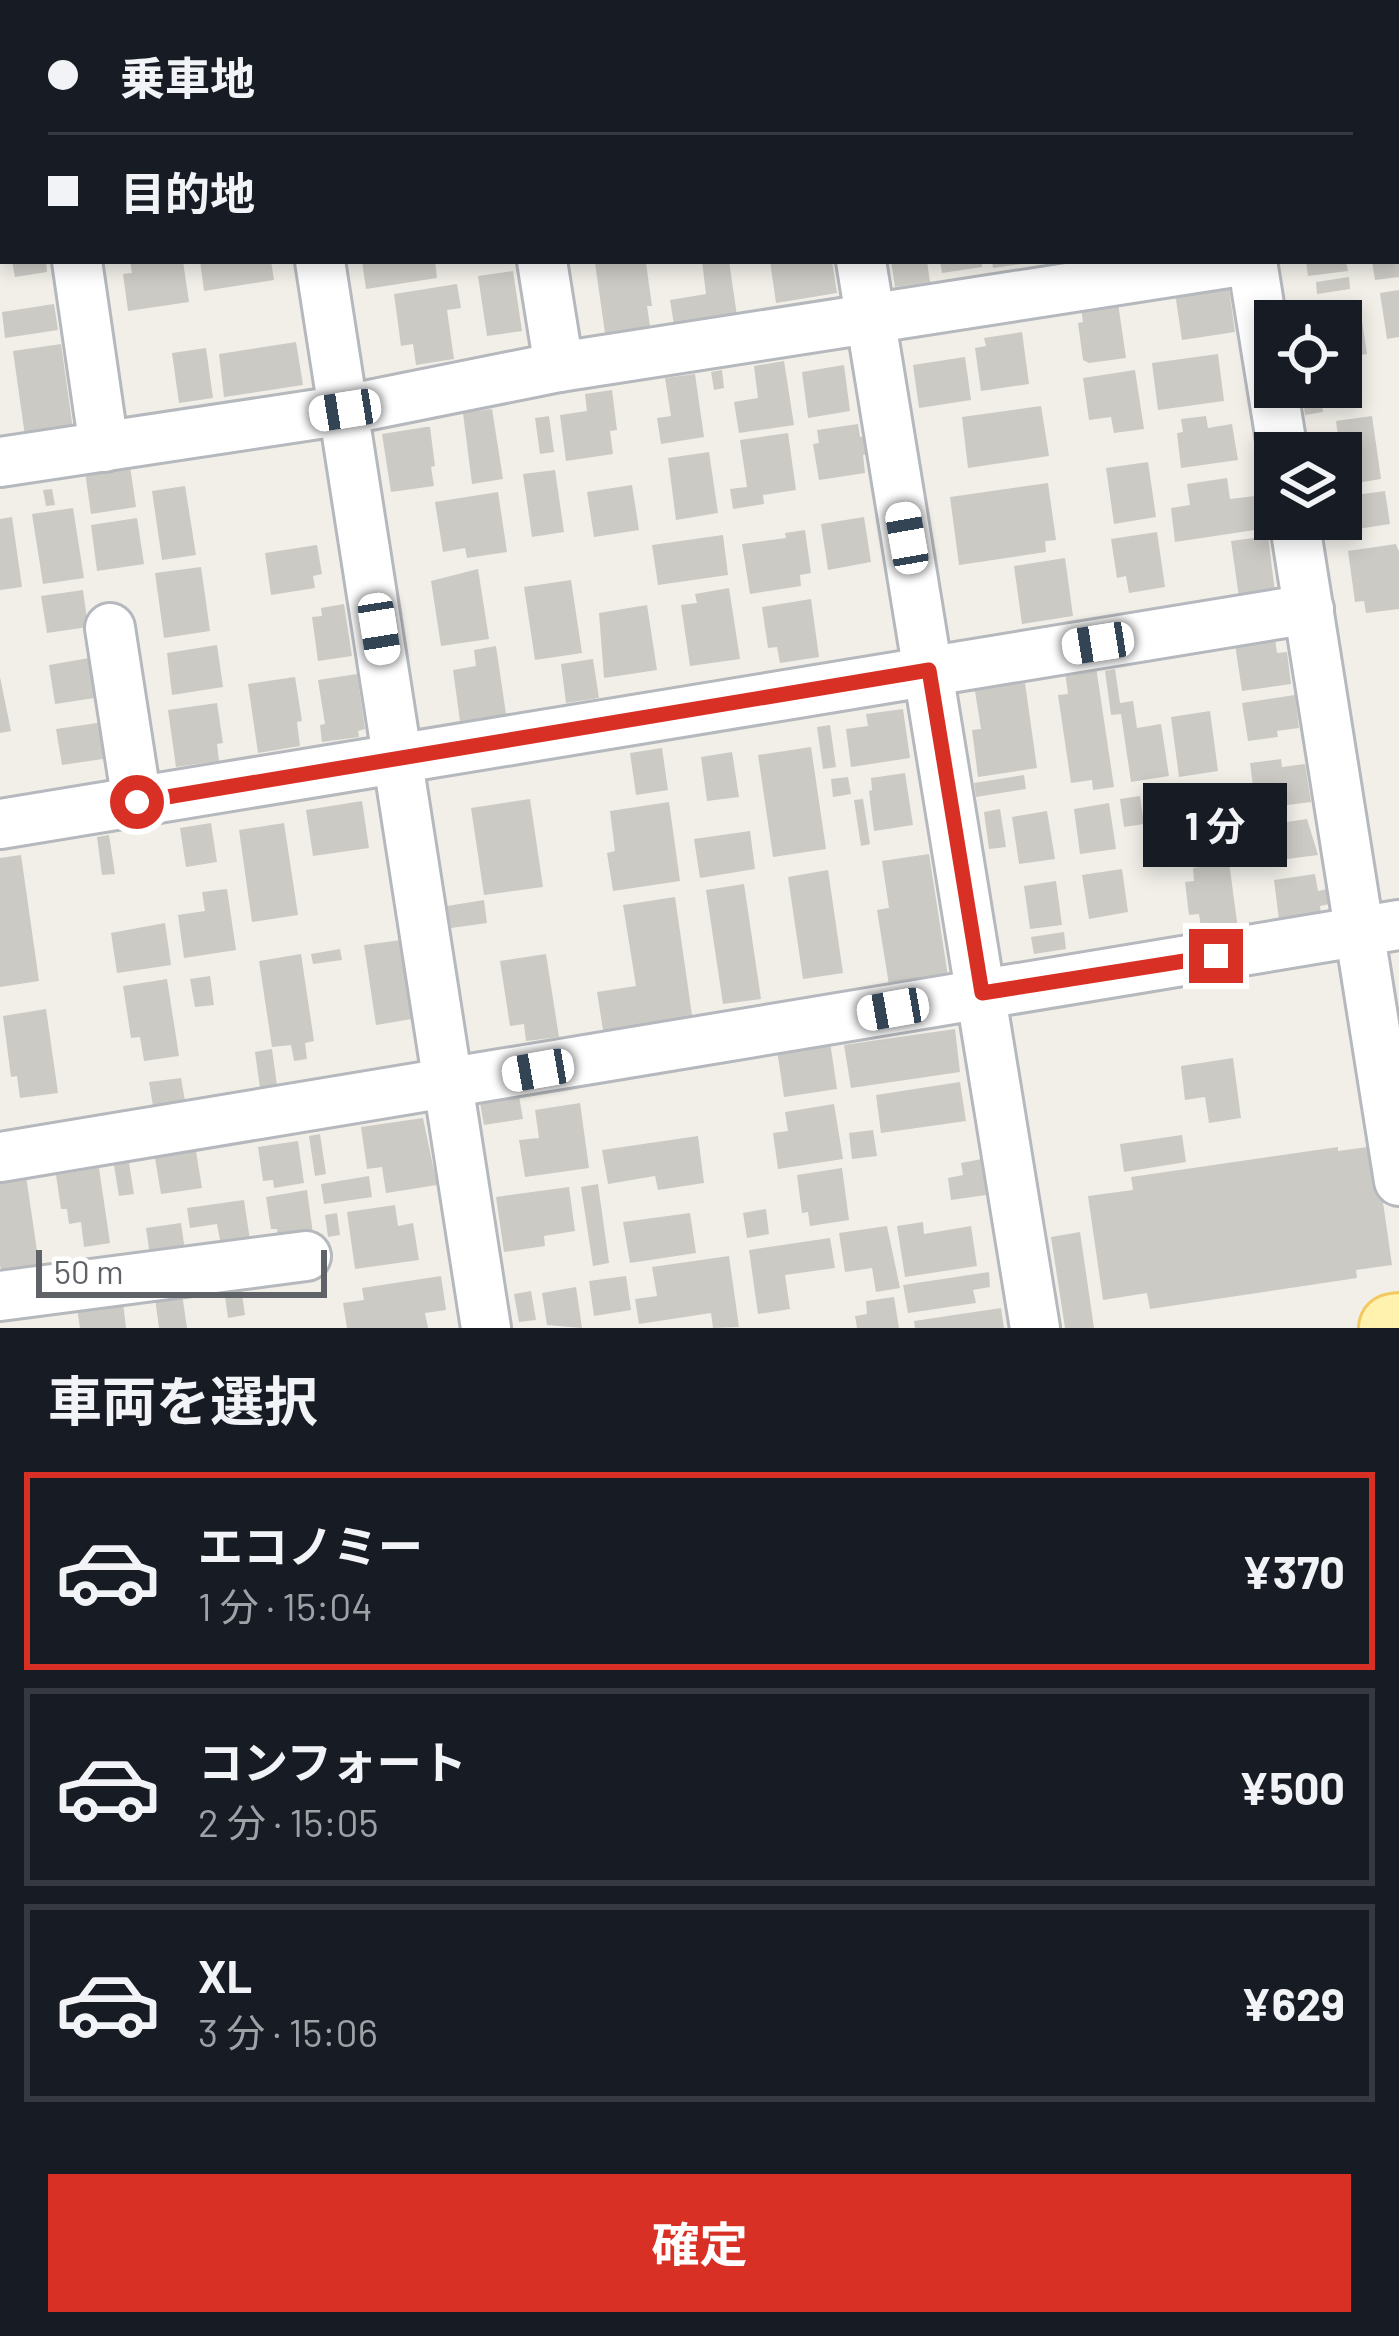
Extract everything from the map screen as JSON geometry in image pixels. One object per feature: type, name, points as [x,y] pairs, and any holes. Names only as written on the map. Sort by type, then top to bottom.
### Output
[{"type":"street","points":[[77,264],[104,447]]},
{"type":"street","points":[[321,264],[486,1328]]},
{"type":"street","points":[[542,264],[559,367]]},
{"type":"street","points":[[861,264],[1035,1328]]},
{"type":"street","points":[[0,462],[345,410],[559,367],[1222,264]]},
{"type":"street","points":[[1252,264],[1280,432]]},
{"type":"street","points":[[1298,540],[1378,929],[1399,1181]]},
{"type":"street","points":[[0,824],[1309,609]]},
{"type":"street","points":[[110,628],[137,802]]},
{"type":"street","points":[[0,1156],[1378,929]]},
{"type":"street","points":[[0,1296],[306,1256]]},
{"type":"building","points":[[13,264],[46,264],[47,272],[15,277]]},
{"type":"building","points":[[130,264],[183,264],[189,302],[128,311],[123,274],[132,273]]},
{"type":"building","points":[[200,264],[271,264],[274,280],[204,291]]},
{"type":"building","points":[[362,264],[435,264],[437,278],[366,289]]},
{"type":"building","points":[[595,264],[646,264],[650,326],[605,333]]},
{"type":"building","points":[[702,264],[729,264],[737,316],[674,325],[670,300],[706,294]]},
{"type":"building","points":[[770,264],[832,264],[837,293],[776,303]]},
{"type":"building","points":[[891,264],[927,264],[930,282],[895,287]]},
{"type":"building","points":[[940,264],[982,264],[982,267],[942,273]]},
{"type":"building","points":[[1306,264],[1347,264],[1348,271],[1308,276]]},
{"type":"building","points":[[1372,264],[1399,264],[1399,277],[1375,280]]},
{"type":"building","points":[[513,271],[522,331],[487,336],[478,276]]},
{"type":"building","points":[[1349,277],[1350,289],[1317,294],[1316,282]]},
{"type":"building","points":[[457,284],[461,308],[447,310],[454,359],[416,365],[413,344],[401,346],[394,294]]},
{"type":"building","points":[[1208,288],[1209,292],[1229,289],[1235,332],[1182,340],[1175,293]]},
{"type":"building","points":[[1399,290],[1399,337],[1387,339],[1380,293]]},
{"type":"building","points":[[1118,303],[1126,358],[1083,360],[1081,308]]},
{"type":"building","points":[[54,304],[58,330],[5,338],[2,312]]},
{"type":"building","points":[[1022,332],[1029,384],[981,391],[975,348],[986,346],[984,338]]},
{"type":"building","points":[[296,342],[303,385],[224,397],[219,354]]},
{"type":"building","points":[[61,344],[73,429],[25,436],[13,351]]},
{"type":"building","points":[[206,348],[213,398],[179,403],[172,353]]},
{"type":"building","points":[[1218,354],[1224,401],[1158,410],[1152,363]]},
{"type":"building","points":[[965,357],[971,400],[919,408],[913,365]]},
{"type":"building","points":[[784,361],[794,425],[739,433],[734,402],[758,398],[754,366]]},
{"type":"building","points":[[844,365],[850,411],[808,418],[802,372]]},
{"type":"building","points":[[722,370],[724,388],[714,390],[711,372]]},
{"type":"building","points":[[1135,370],[1144,429],[1114,433],[1111,417],[1089,420],[1083,378]]},
{"type":"building","points":[[695,374],[704,437],[661,444],[657,418],[671,416],[665,378]]},
{"type":"building","points":[[612,390],[617,430],[610,431],[613,454],[566,461],[560,415],[587,411],[585,394]]},
{"type":"building","points":[[1041,406],[1049,456],[968,468],[962,417]]},
{"type":"building","points":[[1304,408],[1322,408],[1323,412],[1305,415]]},
{"type":"building","points":[[492,409],[503,479],[472,484],[463,413]]},
{"type":"building","points":[[549,416],[554,452],[540,454],[535,418]]},
{"type":"building","points":[[1206,416],[1208,428],[1232,424],[1238,460],[1181,468],[1177,433],[1183,432],[1181,419]]},
{"type":"building","points":[[1372,416],[1381,479],[1362,482],[1362,432],[1338,432],[1336,421]]},
{"type":"building","points":[[858,424],[869,454],[863,455],[865,473],[819,480],[813,444],[819,443],[817,430]]},
{"type":"building","points":[[430,427],[434,486],[391,492],[382,434]]},
{"type":"building","points":[[788,433],[796,490],[763,495],[764,504],[733,509],[730,489],[747,487],[740,440]]},
{"type":"building","points":[[709,452],[718,513],[676,520],[668,458]]},
{"type":"building","points":[[1148,462],[1156,517],[1114,524],[1106,468]]},
{"type":"building","points":[[130,466],[136,507],[91,514],[85,472]]},
{"type":"building","points":[[555,470],[564,532],[532,537],[523,474]]},
{"type":"building","points":[[1227,478],[1230,499],[1254,496],[1254,530],[1175,542],[1171,508],[1190,505],[1187,484]]},
{"type":"building","points":[[1048,483],[1056,540],[1045,541],[1046,552],[959,565],[950,497]]},
{"type":"building","points":[[632,485],[639,530],[594,537],[587,492]]},
{"type":"building","points":[[185,486],[196,555],[162,560],[152,491]]},
{"type":"building","points":[[52,489],[55,505],[46,506],[43,490]]},
{"type":"building","points":[[1385,491],[1390,524],[1362,528],[1362,494]]},
{"type":"building","points":[[498,492],[507,552],[467,558],[465,548],[443,552],[435,502]]},
{"type":"building","points":[[73,508],[84,578],[43,584],[32,514]]},
{"type":"building","points":[[12,517],[22,587],[0,590],[0,519]]},
{"type":"building","points":[[864,517],[871,562],[828,570],[821,524]]},
{"type":"building","points":[[137,518],[144,564],[97,571],[91,525]]},
{"type":"building","points":[[805,530],[811,573],[800,575],[801,586],[750,594],[742,544],[786,538],[785,533]]},
{"type":"building","points":[[1157,532],[1165,587],[1129,593],[1126,576],[1117,578],[1111,539]]},
{"type":"building","points":[[723,535],[728,575],[658,585],[652,545]]},
{"type":"building","points":[[1268,540],[1275,592],[1239,597],[1231,541]]},
{"type":"building","points":[[1396,544],[1399,609],[1366,613],[1364,601],[1355,602],[1348,551]]},
{"type":"building","points":[[317,545],[322,574],[313,576],[315,588],[271,595],[265,553]]},
{"type":"building","points":[[1065,558],[1073,616],[1022,624],[1014,566]]},
{"type":"building","points":[[201,567],[210,631],[164,638],[155,573]]},
{"type":"building","points":[[478,569],[489,639],[441,646],[431,581]]},
{"type":"building","points":[[571,580],[582,653],[535,660],[524,587]]},
{"type":"building","points":[[729,588],[740,659],[690,666],[681,605],[697,603],[695,594]]},
{"type":"building","points":[[83,590],[88,627],[47,633],[41,596]]},
{"type":"building","points":[[811,599],[819,657],[780,663],[777,647],[768,648],[762,607]]},
{"type":"building","points":[[344,604],[352,656],[318,661],[312,617],[322,616],[321,608]]},
{"type":"building","points":[[647,605],[657,670],[604,678],[599,613]]},
{"type":"building","points":[[1275,639],[1277,653],[1287,652],[1291,684],[1242,691],[1235,644]]},
{"type":"building","points":[[217,645],[223,687],[172,695],[167,653]]},
{"type":"building","points":[[496,646],[506,714],[460,721],[453,670],[476,666],[474,650]]},
{"type":"building","points":[[95,657],[101,697],[55,704],[49,665]]},
{"type":"building","points":[[593,659],[599,698],[566,703],[561,664]]},
{"type":"building","points":[[1096,667],[1114,787],[1093,790],[1092,780],[1071,783],[1058,695],[1068,694],[1065,672]]},
{"type":"building","points":[[1115,669],[1120,703],[1133,701],[1137,728],[1161,724],[1169,776],[1131,782],[1121,714],[1111,715],[1105,671]]},
{"type":"building","points":[[357,674],[365,729],[358,731],[359,737],[322,742],[320,725],[325,724],[318,680]]},
{"type":"building","points":[[0,677],[11,731],[0,733]]},
{"type":"building","points":[[295,677],[302,721],[297,722],[300,746],[258,753],[248,684]]},
{"type":"building","points":[[1025,683],[1037,768],[978,777],[972,730],[981,729],[975,691]]},
{"type":"building","points":[[1295,695],[1299,728],[1248,741],[1242,703]]},
{"type":"building","points":[[217,703],[223,743],[217,744],[219,761],[176,767],[168,710]]},
{"type":"building","points":[[903,709],[910,758],[851,767],[846,729],[868,726],[866,714]]},
{"type":"building","points":[[1210,711],[1218,771],[1179,777],[1171,717]]},
{"type":"building","points":[[104,722],[110,758],[62,765],[56,729]]},
{"type":"building","points":[[830,725],[836,767],[823,769],[817,727]]},
{"type":"building","points":[[811,747],[826,849],[773,857],[758,755]]},
{"type":"building","points":[[662,748],[668,790],[636,795],[630,753]]},
{"type":"building","points":[[732,752],[739,797],[707,801],[701,757]]},
{"type":"building","points":[[1281,759],[1282,767],[1305,764],[1311,802],[1256,809],[1250,763]]},
{"type":"building","points":[[905,773],[913,825],[874,831],[871,778]]},
{"type":"building","points":[[1024,775],[1026,789],[976,797],[974,783]]},
{"type":"building","points":[[848,777],[851,794],[833,797],[831,779]]},
{"type":"building","points":[[1214,790],[1222,845],[1180,851],[1172,795]]},
{"type":"building","points":[[1140,796],[1144,824],[1124,827],[1120,799]]},
{"type":"building","points":[[530,799],[543,887],[484,895],[471,808]]},
{"type":"building","points":[[863,799],[870,844],[861,846],[854,800]]},
{"type":"building","points":[[362,801],[369,848],[313,856],[306,810]]},
{"type":"building","points":[[669,802],[680,881],[613,891],[607,853],[615,851],[610,811]]},
{"type":"building","points":[[1109,803],[1116,849],[1080,854],[1074,809]]},
{"type":"building","points":[[1000,809],[1006,847],[989,849],[984,812]]},
{"type":"building","points":[[1047,811],[1055,859],[1019,864],[1012,817]]},
{"type":"building","points":[[1307,819],[1318,855],[1257,863],[1252,827]]},
{"type":"building","points":[[211,823],[217,862],[186,867],[180,828]]},
{"type":"building","points":[[284,823],[298,915],[252,922],[239,830]]},
{"type":"building","points":[[750,831],[755,869],[700,878],[694,839]]},
{"type":"building","points":[[109,835],[115,874],[102,875],[97,837]]},
{"type":"building","points":[[929,854],[948,976],[889,985],[877,910],[889,908],[882,861]]},
{"type":"building","points":[[21,855],[39,981],[0,987],[0,858]]},
{"type":"building","points":[[1229,862],[1238,929],[1202,934],[1199,914],[1189,915],[1185,882],[1194,881],[1193,868]]},
{"type":"building","points":[[1122,869],[1128,912],[1089,919],[1082,875]]},
{"type":"building","points":[[828,870],[843,973],[803,979],[788,877]]},
{"type":"building","points":[[1315,874],[1318,891],[1328,889],[1330,904],[1320,906],[1321,914],[1279,920],[1274,880]]},
{"type":"building","points":[[1056,881],[1062,925],[1030,929],[1024,886]]},
{"type":"building","points":[[744,884],[761,999],[723,1004],[706,890]]},
{"type":"building","points":[[227,889],[236,950],[184,958],[178,915],[205,911],[202,892]]},
{"type":"building","points":[[675,897],[693,1022],[604,1036],[597,992],[636,986],[623,905]]},
{"type":"building","points":[[484,900],[487,923],[451,928],[447,906]]},
{"type":"building","points":[[165,923],[171,965],[117,973],[111,933]]},
{"type":"building","points":[[1064,932],[1066,949],[1034,954],[1031,937]]},
{"type":"building","points":[[401,940],[412,1019],[376,1025],[364,945]]},
{"type":"building","points":[[340,949],[342,960],[313,964],[311,954]]},
{"type":"building","points":[[301,954],[314,1041],[305,1043],[307,1059],[294,1061],[291,1045],[272,1047],[259,961]]},
{"type":"building","points":[[546,954],[559,1037],[526,1041],[524,1024],[510,1026],[500,961]]},
{"type":"building","points":[[210,976],[214,1005],[195,1007],[190,979]]},
{"type":"building","points":[[167,979],[179,1056],[144,1061],[140,1037],[131,1038],[123,986]]},
{"type":"building","points":[[46,1009],[58,1093],[20,1098],[17,1076],[11,1077],[3,1016]]},
{"type":"building","points":[[955,1029],[960,1072],[851,1088],[844,1045]]},
{"type":"building","points":[[830,1042],[837,1089],[784,1097],[777,1050]]},
{"type":"building","points":[[272,1049],[278,1093],[261,1095],[255,1052]]},
{"type":"building","points":[[1233,1058],[1241,1118],[1209,1123],[1205,1097],[1185,1100],[1181,1066]]},
{"type":"building","points":[[181,1078],[185,1101],[153,1106],[149,1082]]},
{"type":"building","points":[[960,1082],[966,1121],[881,1133],[876,1095]]},
{"type":"building","points":[[519,1096],[523,1119],[484,1125],[480,1103]]},
{"type":"building","points":[[580,1103],[589,1168],[525,1177],[519,1140],[539,1138],[535,1110]]},
{"type":"building","points":[[834,1104],[843,1159],[778,1169],[773,1133],[788,1131],[785,1112]]},
{"type":"building","points":[[423,1118],[437,1185],[386,1193],[382,1167],[367,1169],[361,1127]]},
{"type":"building","points":[[873,1130],[877,1156],[852,1159],[849,1133]]},
{"type":"building","points":[[320,1134],[326,1174],[315,1176],[309,1136]]},
{"type":"building","points":[[1182,1135],[1186,1162],[1124,1172],[1120,1144]]},
{"type":"building","points":[[698,1136],[704,1183],[658,1190],[655,1176],[608,1184],[602,1150]]},
{"type":"building","points":[[298,1141],[304,1183],[274,1188],[273,1180],[263,1181],[258,1147]]},
{"type":"building","points":[[1375,1146],[1392,1265],[1356,1270],[1357,1278],[1150,1309],[1147,1293],[1103,1300],[1088,1196],[1133,1190],[1131,1177],[1338,1147],[1338,1151]]},
{"type":"building","points":[[196,1151],[202,1188],[161,1194],[155,1158]]},
{"type":"building","points":[[982,1159],[986,1195],[951,1200],[948,1178],[963,1175],[961,1163]]},
{"type":"building","points":[[129,1163],[134,1194],[119,1196],[114,1165]]},
{"type":"building","points":[[99,1168],[110,1243],[84,1247],[81,1222],[69,1224],[67,1209],[61,1209],[56,1175]]},
{"type":"building","points":[[842,1168],[849,1220],[810,1226],[808,1212],[802,1213],[797,1175]]},
{"type":"building","points":[[26,1176],[40,1271],[4,1276],[0,1181]]},
{"type":"building","points":[[369,1176],[372,1197],[324,1204],[321,1184]]},
{"type":"building","points":[[598,1184],[609,1263],[593,1266],[581,1187]]},
{"type":"building","points":[[569,1187],[575,1231],[544,1236],[545,1246],[504,1252],[496,1197]]},
{"type":"building","points":[[307,1190],[313,1234],[278,1239],[277,1229],[271,1229],[266,1197]]},
{"type":"building","points":[[244,1200],[251,1247],[222,1251],[217,1224],[190,1228],[187,1208]]},
{"type":"building","points":[[395,1205],[398,1226],[413,1223],[419,1260],[355,1269],[347,1212]]},
{"type":"building","points":[[766,1209],[769,1234],[747,1238],[743,1213]]},
{"type":"building","points":[[337,1213],[340,1235],[328,1237],[325,1215]]},
{"type":"building","points":[[690,1213],[696,1253],[630,1263],[623,1222]]},
{"type":"building","points":[[923,1222],[924,1234],[971,1226],[977,1266],[905,1277],[897,1226]]},
{"type":"building","points":[[181,1223],[185,1251],[150,1256],[146,1228]]},
{"type":"building","points":[[887,1226],[900,1288],[876,1292],[872,1268],[845,1272],[839,1233]]},
{"type":"building","points":[[1080,1232],[1094,1328],[1065,1328],[1051,1237]]},
{"type":"building","points":[[830,1238],[835,1268],[785,1275],[790,1309],[758,1314],[749,1250]]},
{"type":"building","points":[[729,1256],[739,1327],[713,1328],[711,1313],[639,1324],[635,1299],[657,1296],[652,1267]]},
{"type":"building","points":[[989,1272],[990,1287],[973,1290],[976,1303],[908,1313],[903,1285]]},
{"type":"building","points":[[441,1276],[446,1310],[425,1313],[428,1328],[347,1328],[343,1303],[364,1300],[362,1288]]},
{"type":"building","points":[[626,1276],[631,1310],[594,1316],[589,1281]]},
{"type":"building","points":[[240,1280],[245,1315],[228,1318],[223,1282]]},
{"type":"building","points":[[576,1287],[582,1328],[547,1325],[542,1293]]},
{"type":"building","points":[[531,1291],[536,1320],[519,1322],[514,1294]]},
{"type":"building","points":[[182,1294],[187,1328],[159,1328],[155,1298]]},
{"type":"building","points":[[894,1297],[899,1328],[857,1328],[855,1316],[867,1314],[866,1301]]},
{"type":"building","points":[[123,1302],[126,1328],[80,1328],[77,1309]]},
{"type":"building","points":[[1001,1308],[1004,1328],[915,1328],[914,1321]]},
{"type":"route","points":[[137,802],[929,670],[982,993],[1216,956]]}]
